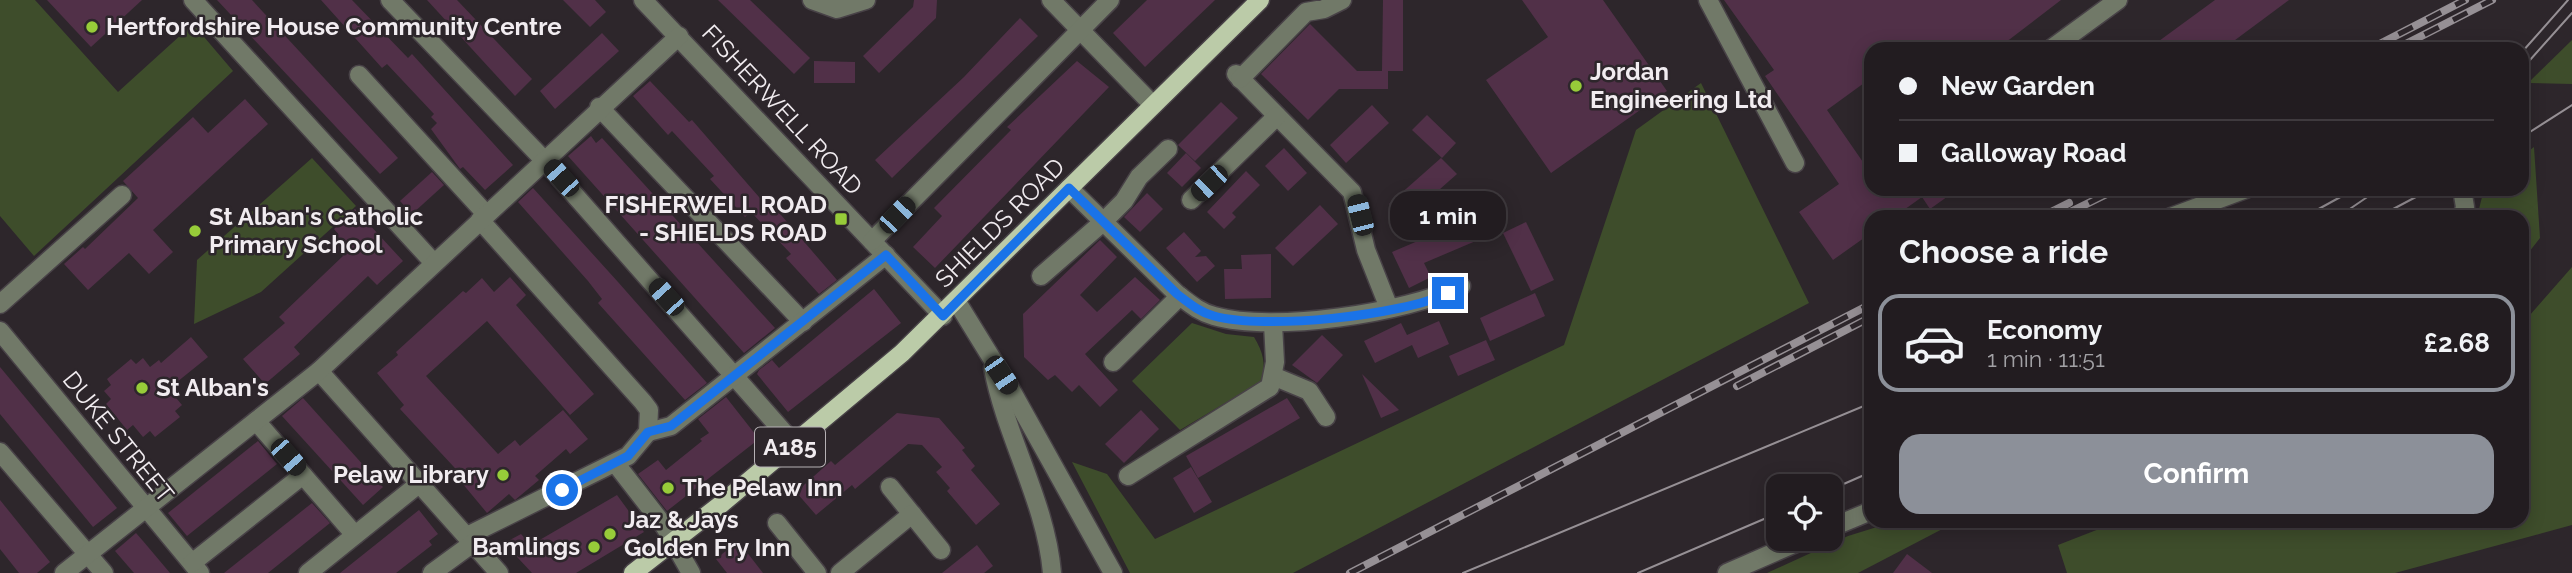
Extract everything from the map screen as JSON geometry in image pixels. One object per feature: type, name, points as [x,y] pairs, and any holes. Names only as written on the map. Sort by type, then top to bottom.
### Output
[{"type":"main road","name":"SHIELDS ROAD","points":[[633,573],[794,444],[943,316],[1260,0]]},
{"type":"street","points":[[194,0],[433,262]]},
{"type":"street","points":[[390,0],[543,159],[737,375],[794,444]]},
{"type":"street","name":"FISHERWELL ROAD","points":[[643,0],[943,316]]},
{"type":"street","points":[[811,0],[836,9],[866,0]]},
{"type":"street","points":[[1051,0],[1153,105]]},
{"type":"street","points":[[872,241],[1110,0]]},
{"type":"street","points":[[1342,0],[1324,9],[1306,12],[1238,76],[1352,192],[1366,250],[1389,308]]},
{"type":"street","points":[[1708,0],[1794,163]]},
{"type":"street","points":[[2061,42],[2118,0]]},
{"type":"street","points":[[64,573],[319,371],[543,159],[678,36]]},
{"type":"street","points":[[359,75],[649,410],[648,432],[636,450],[616,464],[470,540],[432,573]]},
{"type":"street","points":[[599,107],[803,322]]},
{"type":"street","points":[[1191,200],[1277,116]]},
{"type":"street","points":[[1041,276],[1124,201],[1139,177],[1168,149]]},
{"type":"street","points":[[1069,188],[1180,296],[1195,308],[1212,316],[1273,324],[1434,300],[1461,286]]},
{"type":"street","points":[[0,304],[122,195]]},
{"type":"street","points":[[2190,210],[2227,196]]},
{"type":"street","points":[[648,432],[671,426],[886,255]]},
{"type":"street","points":[[1113,362],[1180,296]]},
{"type":"street","points":[[957,303],[1010,388],[1112,573]]},
{"type":"street","points":[[1128,476],[1270,387],[1273,376],[1273,324]]},
{"type":"street","name":"DUKE STREET","points":[[0,331],[196,568]]},
{"type":"street","points":[[992,361],[999,397],[1049,544],[1052,573]]},
{"type":"street","points":[[319,371],[499,573]]},
{"type":"street","points":[[1273,376],[1309,391],[1326,417]]},
{"type":"street","points":[[256,421],[355,535]]},
{"type":"street","points":[[0,452],[104,573]]},
{"type":"street","points":[[616,464],[673,541],[691,573]]},
{"type":"street","points":[[196,568],[303,475]]},
{"type":"street","points":[[308,573],[420,483]]},
{"type":"street","points":[[890,487],[942,550]]},
{"type":"street","points":[[840,573],[912,514]]},
{"type":"street","points":[[1843,523],[1864,514]]},
{"type":"street","points":[[777,523],[817,573]]},
{"type":"street","points":[[1727,573],[1777,551]]},
{"type":"green space","points":[[0,0],[35,0],[118,92],[193,24],[233,71],[34,256],[0,216]]},
{"type":"green space","points":[[2572,40],[2572,84],[2529,82]]},
{"type":"green space","points":[[1701,83],[1809,303],[1293,573],[1130,573],[1072,462],[1107,474],[1155,539],[1564,345],[1636,130]]},
{"type":"green space","points":[[2534,147],[2540,238],[2529,252],[2529,210],[2479,210],[2482,196],[2529,196],[2529,151]]},
{"type":"green space","points":[[312,158],[356,206],[261,292],[194,324],[197,260]]},
{"type":"green space","points":[[2572,267],[2572,525],[2395,573],[2067,573],[2058,545],[2102,528],[2529,528],[2529,316]]},
{"type":"green space","points":[[1192,323],[1226,334],[1254,337],[1260,348],[1264,369],[1262,381],[1180,430],[1132,381]]},
{"type":"green space","points":[[1874,528],[1944,528],[1858,573],[1767,573],[1815,551],[1843,551],[1843,538]]},
{"type":"building","name":"Hertfordshire House Community Centre","points":[[47,0],[142,0],[91,47]]},
{"type":"building","points":[[217,0],[252,0],[398,158],[380,174]]},
{"type":"building","points":[[321,0],[352,0],[408,58],[412,54],[513,165],[485,190],[463,167],[460,169],[431,129],[437,123],[431,117],[434,114],[387,64],[382,68]]},
{"type":"building","points":[[427,0],[457,0],[532,79],[515,96]]},
{"type":"building","points":[[563,0],[595,0],[606,12],[590,27]]},
{"type":"building","points":[[718,0],[750,0],[810,58],[794,74]]},
{"type":"building","points":[[914,0],[937,0],[936,18],[879,73],[863,56],[913,7]]},
{"type":"building","points":[[1147,0],[1215,0],[1145,67],[1113,33]]},
{"type":"building","points":[[1383,0],[1403,0],[1403,71],[1382,71]]},
{"type":"building","name":"Jordan Engineering Ltd","points":[[1522,0],[1603,0],[1667,91],[1551,173],[1486,80],[1548,37]]},
{"type":"building","points":[[1724,0],[2061,0],[2006,42],[1864,42],[1864,83],[1827,110],[1864,164],[1864,196],[1948,196],[1930,209],[1922,197],[1904,210],[1864,210],[1864,238],[1833,260],[1799,212],[1839,184],[1765,76],[1774,70]]},
{"type":"building","points":[[2215,0],[2289,0],[2232,42],[2158,42]]},
{"type":"building","points":[[1020,18],[1038,36],[892,178],[875,160],[964,77]]},
{"type":"building","points":[[1310,24],[1357,71],[1388,71],[1388,89],[1339,89],[1308,120],[1261,74]]},
{"type":"building","points":[[602,33],[619,51],[555,109],[540,91]]},
{"type":"building","points":[[814,61],[855,62],[855,83],[814,83]]},
{"type":"building","points":[[1077,61],[1109,87],[935,268],[913,247],[942,216],[934,208],[1011,130],[1007,127]]},
{"type":"building","points":[[650,81],[689,122],[692,120],[766,205],[769,201],[837,280],[819,294],[786,258],[791,254],[751,212],[745,217],[710,179],[714,176],[672,131],[668,135],[633,96]]},
{"type":"building","points":[[245,99],[268,124],[153,230],[173,252],[149,274],[129,253],[88,290],[64,264],[83,247],[85,249],[138,198],[123,181],[193,117],[208,133]]},
{"type":"building","points":[[1221,102],[1238,118],[1195,161],[1178,145]]},
{"type":"building","points":[[1372,105],[1389,123],[1346,163],[1330,145]]},
{"type":"building","points":[[1427,115],[1456,143],[1442,158],[1412,130]]},
{"type":"building","points":[[591,136],[596,143],[602,138],[775,328],[744,353],[568,156]]},
{"type":"building","points":[[1284,148],[1307,173],[1288,191],[1265,166]]},
{"type":"building","points":[[1186,153],[1201,168],[1182,187],[1167,173]]},
{"type":"building","points":[[1441,158],[1457,174],[1405,220],[1389,204]]},
{"type":"building","points":[[1246,171],[1260,185],[1232,213],[1236,217],[1224,229],[1207,212]]},
{"type":"building","points":[[432,172],[444,185],[412,214],[400,201]]},
{"type":"building","points":[[533,188],[707,383],[685,400],[598,303],[602,299],[588,281],[518,202]]},
{"type":"building","points":[[1147,193],[1163,209],[1140,232],[1124,217]]},
{"type":"building","points":[[1320,205],[1338,224],[1293,266],[1275,248]]},
{"type":"building","points":[[1495,208],[1504,229],[1424,263],[1431,277],[1409,288],[1392,252]]},
{"type":"building","points":[[355,209],[403,261],[377,285],[368,276],[294,347],[300,354],[265,384],[243,359],[285,323],[279,317],[343,256],[329,242],[338,234],[334,229]]},
{"type":"building","points":[[1526,222],[1554,280],[1531,291],[1503,233]]},
{"type":"building","points":[[1184,232],[1201,251],[1195,257],[1206,256],[1215,266],[1197,282],[1166,248]]},
{"type":"building","points":[[1100,240],[1117,257],[1080,295],[1097,312],[1135,277],[1160,300],[1141,319],[1132,310],[1085,354],[1118,390],[1100,407],[1079,385],[1072,392],[1055,375],[1048,380],[1024,357],[1023,314]]},
{"type":"building","points":[[1271,254],[1271,298],[1225,299],[1224,269],[1242,269],[1241,255]]},
{"type":"building","points":[[510,277],[526,295],[516,305],[594,394],[570,415],[487,321],[426,376],[498,454],[515,440],[520,446],[563,410],[588,439],[570,454],[566,449],[535,476],[539,480],[515,500],[509,494],[487,513],[462,483],[466,480],[400,409],[404,405],[377,373],[463,291],[466,293],[482,278],[494,292]]},
{"type":"building","points":[[874,289],[901,323],[788,412],[757,374],[759,370],[772,360],[779,368]]},
{"type":"building","points":[[1535,293],[1545,316],[1490,341],[1480,318]]},
{"type":"building","points":[[1439,321],[1449,344],[1418,358],[1412,345],[1375,363],[1364,341],[1401,323],[1407,335]]},
{"type":"building","points":[[1322,335],[1343,355],[1317,383],[1292,365]]},
{"type":"building","name":"St Alban's","points":[[191,337],[208,357],[177,382],[180,386],[172,393],[182,405],[175,411],[180,417],[155,437],[150,431],[143,437],[133,425],[127,430],[106,404],[111,399],[104,391],[111,385],[107,379],[131,359],[136,364],[143,358],[150,367],[159,360],[161,363]]},
{"type":"building","points":[[1486,340],[1495,360],[1458,376],[1449,356]]},
{"type":"building","points":[[0,367],[117,508],[93,527],[0,414]]},
{"type":"building","points":[[1362,374],[1399,410],[1381,418]]},
{"type":"building","points":[[726,397],[759,439],[667,511],[638,474],[658,460],[666,470],[702,441],[700,439],[709,433],[698,419]]},
{"type":"building","points":[[303,398],[383,487],[363,505],[282,416]]},
{"type":"building","points":[[1287,398],[1300,418],[1198,478],[1186,456]]},
{"type":"building","points":[[1141,410],[1159,429],[1124,463],[1105,444]]},
{"type":"building","points":[[897,413],[939,418],[965,448],[962,450],[975,466],[971,470],[1000,504],[976,525],[947,491],[950,488],[936,472],[942,467],[922,445],[908,444],[855,489],[852,485],[816,515],[796,492],[831,461],[835,465]]},
{"type":"building","points":[[258,441],[277,464],[187,536],[168,513]]},
{"type":"building","points":[[1191,467],[1212,502],[1194,513],[1173,478]]},
{"type":"building","points":[[617,495],[644,532],[576,573],[532,573],[504,543],[521,534],[531,545]]},
{"type":"building","points":[[0,500],[50,562],[37,573],[19,573],[0,549]]},
{"type":"building","points":[[312,503],[330,523],[268,573],[224,573]]},
{"type":"building","points":[[419,510],[438,534],[429,541],[432,545],[396,573],[340,573]]},
{"type":"building","points":[[136,533],[170,573],[134,573],[115,551]]},
{"type":"building","points":[[738,541],[763,573],[727,573],[716,559]]},
{"type":"building","points":[[977,545],[993,566],[984,573],[942,573]]},
{"type":"building","points":[[1907,554],[1932,573],[1893,573]]},
{"type":"tram line","points":[[2529,44],[2568,0]]},
{"type":"tram line","points":[[2529,61],[2572,13]]},
{"type":"tram line","points":[[2529,133],[2572,105]]},
{"type":"tram line","points":[[2317,210],[2342,196]]},
{"type":"tram line","points":[[2348,210],[2369,196]]},
{"type":"tram line","points":[[2391,210],[2418,196]]},
{"type":"tram line","points":[[1463,573],[1864,406]]},
{"type":"tram line","points":[[1843,484],[1864,475]]},
{"type":"tram line","points":[[1638,573],[1766,518]]},
{"type":"railway","points":[[2384,42],[2465,0]]},
{"type":"railway","points":[[2410,42],[2492,0]]},
{"type":"railway","points":[[2074,210],[2103,196]]},
{"type":"railway","points":[[2055,210],[2069,203]]},
{"type":"railway","points":[[1350,573],[1864,308]]},
{"type":"railway","points":[[1737,386],[1864,321]]},
{"type":"place","name":"Hertfordshire House Community Centre","points":[[92,27]]},
{"type":"place","name":"Jordan Engineering Ltd","points":[[1576,86]]},
{"type":"place","name":"FISHERWELL ROAD - SHIELDS ROAD","points":[[841,219]]},
{"type":"place","name":"St Alban's Catholic Primary School","points":[[195,231]]},
{"type":"place","name":"St Alban's","points":[[142,388]]},
{"type":"place","name":"Pelaw Library","points":[[503,475]]},
{"type":"place","name":"The Pelaw Inn","points":[[668,488]]},
{"type":"place","name":"Jaz & Jays Golden Fry Inn","points":[[610,534]]},
{"type":"place","name":"Bamlings","points":[[594,547]]},
{"type":"route","points":[[562,490],[628,456],[636,450],[648,432],[671,426],[886,255],[943,316],[1069,188],[1177,294],[1195,308],[1212,316],[1273,324],[1415,304],[1434,300],[1448,293]]}]
